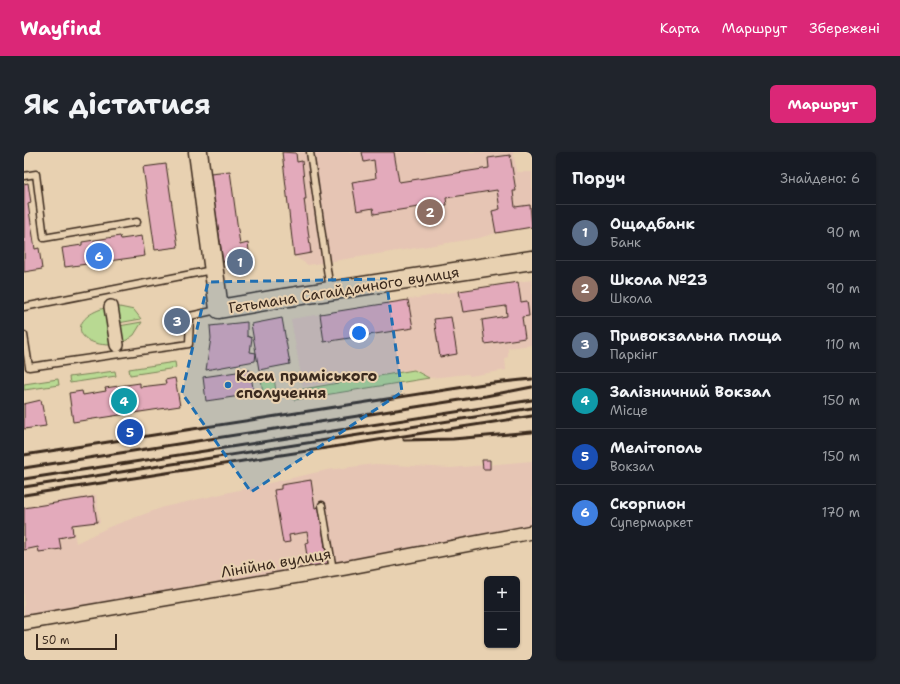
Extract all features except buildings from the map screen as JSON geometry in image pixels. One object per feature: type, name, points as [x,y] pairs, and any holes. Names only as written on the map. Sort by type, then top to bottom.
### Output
[{"type":"street","name":"Гетьмана Сагайдачного вулиця","points":[[198,152],[219,309],[532,260]]},
{"type":"street","points":[[111,307],[117,345]]},
{"type":"street","name":"Лінійна вулиця","points":[[24,623],[333,570],[532,532]]},
{"type":"lane","points":[[310,152],[330,291]]},
{"type":"lane","points":[[24,176],[36,174],[44,238],[137,222]]},
{"type":"lane","points":[[24,307],[214,270]]},
{"type":"lane","points":[[24,336],[29,367],[53,364],[189,344],[190,316],[219,309]]},
{"type":"lane","points":[[322,505],[333,570]]},
{"type":"highlighted area","points":[[386,279],[402,392],[251,492],[182,393],[208,282]]},
{"type":"shaded area","points":[[282,152],[513,152],[517,172],[532,172],[532,227],[496,233],[479,238],[308,265],[294,256]]},
{"type":"shaded area","points":[[532,280],[532,345],[508,348],[508,357],[505,358],[506,370],[470,376],[468,374],[430,378],[415,369],[303,387],[291,319]]},
{"type":"shaded area","points":[[532,461],[532,527],[223,586],[216,582],[206,582],[197,588],[24,619],[24,507],[96,495],[100,523],[73,526],[76,543],[109,527],[164,507],[327,470],[375,464],[451,468]]},
{"type":"green space","points":[[115,306],[134,310],[141,319],[118,323]]},
{"type":"green space","points":[[108,307],[113,345],[100,344],[90,341],[83,336],[80,330],[81,324],[86,317]]},
{"type":"green space","points":[[142,322],[134,335],[121,344],[119,326]]},
{"type":"green space","points":[[175,362],[176,368],[130,375],[129,369]]},
{"type":"green space","points":[[414,370],[429,378],[294,400],[292,391]]},
{"type":"green space","points":[[115,371],[116,376],[70,383],[69,377]]},
{"type":"green space","points":[[274,377],[276,392],[263,394],[261,379]]},
{"type":"green space","points":[[58,379],[59,385],[24,390],[24,384]]},
{"type":"railway","points":[[24,455],[484,384],[532,379]]},
{"type":"railway","points":[[24,468],[486,396],[532,387]]},
{"type":"railway","points":[[24,479],[532,400]]},
{"type":"railway","points":[[24,487],[532,408]]},
{"type":"railway","points":[[24,495],[532,416]]},
{"type":"railway","points":[[404,440],[453,439],[532,432]]},
{"type":"place","name":"Школа №23","points":[[430,212]]},
{"type":"place","name":"Скорпион","points":[[99,256]]},
{"type":"place","name":"Ощадбанк","points":[[240,262]]},
{"type":"place","name":"Привокзальна площа","points":[[177,321]]},
{"type":"place","name":"Каси приміського сполучення","points":[[228,385]]},
{"type":"place","name":"Залізничний Вокзал","points":[[124,401]]},
{"type":"place","name":"Мелітополь","points":[[130,432]]}]
